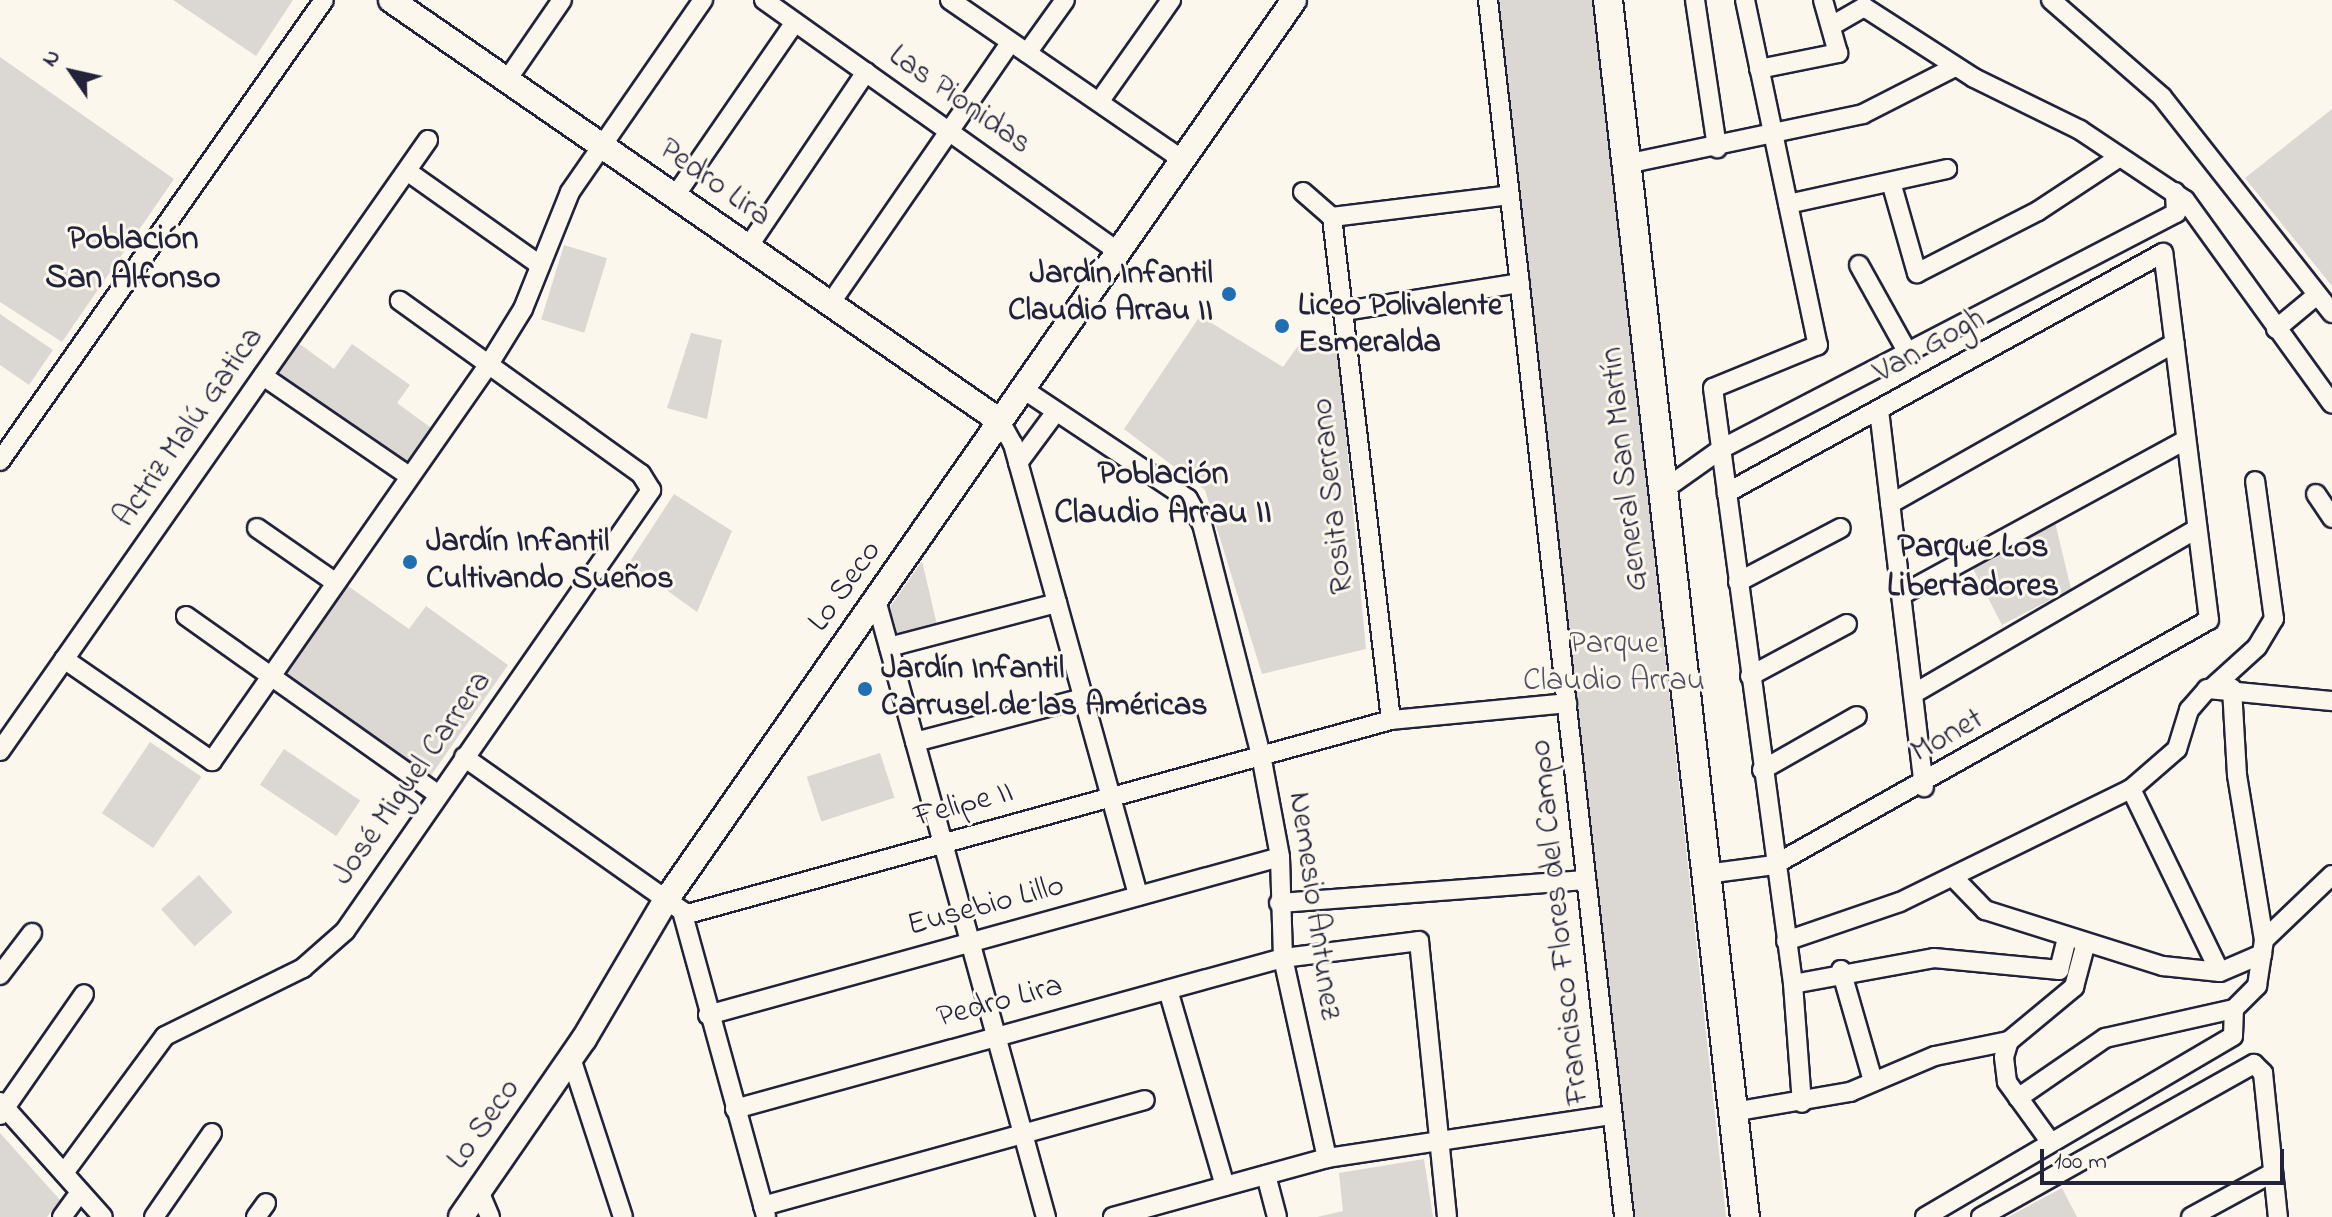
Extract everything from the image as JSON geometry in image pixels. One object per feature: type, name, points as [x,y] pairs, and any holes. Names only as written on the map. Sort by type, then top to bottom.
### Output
[{"type":"main road","name":"Pedro Lira","points":[[391,0],[1000,421]]},
{"type":"main road","name":"Lo Seco","points":[[461,1217],[675,908],[876,600],[1294,0]]},
{"type":"main road","name":"General San Martín","points":[[1608,0],[1745,1217]]},
{"type":"street","points":[[0,461],[324,0]]},
{"type":"street","points":[[507,80],[562,0]]},
{"type":"street","points":[[64,659],[212,761],[489,364],[540,265],[570,192],[703,0]]},
{"type":"street","name":"Las Pionidas","points":[[764,0],[1119,252]]},
{"type":"street","points":[[952,0],[1183,160]]},
{"type":"street","points":[[1027,53],[1065,0]]},
{"type":"street","points":[[1099,102],[1171,0]]},
{"type":"street","name":"Francisco Flores del Campo","points":[[1488,0],[1624,1217]]},
{"type":"street","points":[[1695,0],[1717,148]]},
{"type":"street","points":[[1745,0],[1818,345],[1713,388],[1774,865],[1793,984],[1802,1103]]},
{"type":"street","points":[[1759,69],[1838,53],[1833,25],[1823,0]]},
{"type":"street","points":[[2051,0],[2162,97],[2332,313]]},
{"type":"street","points":[[1833,25],[1864,7],[1955,67],[2058,117],[2175,192],[2208,225],[2276,329],[2332,404]]},
{"type":"street","points":[[675,196],[795,22]]},
{"type":"street","points":[[830,304],[1011,42]]},
{"type":"street","points":[[1626,164],[1773,137],[1863,114],[1955,67]]},
{"type":"street","points":[[748,247],[866,72]]},
{"type":"street","name":"Actriz Malú Gatica","points":[[0,751],[428,140]]},
{"type":"street","points":[[1891,182],[1917,273],[2038,211],[2120,157]]},
{"type":"street","points":[[1788,204],[1947,169]]},
{"type":"street","points":[[407,171],[540,265]]},
{"type":"street","points":[[1303,192],[1332,217],[1510,195]]},
{"type":"street","points":[[1662,491],[1721,449],[1909,355],[2176,213],[2175,192]]},
{"type":"street","name":"Rosita Serrano","points":[[1332,217],[1391,720]]},
{"type":"street","name":"Van Gogh","points":[[1727,493],[2163,253],[2175,343]]},
{"type":"street","points":[[1859,265],[1909,355]]},
{"type":"street","points":[[1345,311],[1520,283]]},
{"type":"street","points":[[2276,329],[2317,295]]},
{"type":"street","points":[[400,301],[489,364]]},
{"type":"street","points":[[1890,504],[2175,343],[2197,529],[1913,694]]},
{"type":"street","name":"José Miguel Carrera","points":[[64,1173],[165,1036],[324,955],[651,490],[641,474],[489,364]]},
{"type":"street","points":[[263,376],[409,476]]},
{"type":"street","name":"Nemesio Antunez","points":[[1023,389],[1188,499],[1202,524],[1261,755],[1280,857],[1283,958],[1327,1158]]},
{"type":"street","points":[[1879,410],[1924,787]]},
{"type":"street","points":[[1018,463],[1055,413]]},
{"type":"street","points":[[1000,421],[1018,463],[1138,896]]},
{"type":"street","points":[[1903,594],[2185,440]]},
{"type":"street","points":[[1786,941],[1954,878],[2051,822],[2131,789],[2177,749],[2195,701],[2223,688],[2274,619],[2255,481]]},
{"type":"street","points":[[2316,494],[2332,518]]},
{"type":"street","points":[[257,528],[336,583]]},
{"type":"street","points":[[1738,582],[1841,528]]},
{"type":"street","name":"Monet","points":[[1706,874],[1774,865],[1924,787],[2209,620],[2197,529]]},
{"type":"street","points":[[876,600],[1046,1217]]},
{"type":"street","points":[[889,647],[1057,603]]},
{"type":"street","points":[[186,616],[437,794]]},
{"type":"street","points":[[1750,676],[1847,624]]},
{"type":"street","points":[[2223,688],[2332,701]]},
{"type":"street","points":[[2018,1098],[2105,1038],[2234,1009],[2257,986],[2263,947],[2223,688]]},
{"type":"street","points":[[915,742],[1083,698]]},
{"type":"street","name":"Felipe II","points":[[675,908],[943,843],[1391,720],[1567,703]]},
{"type":"street","points":[[1762,770],[1857,716]]},
{"type":"street","points":[[464,757],[675,908],[765,1212],[1145,1100]]},
{"type":"street","points":[[2131,789],[2220,972]]},
{"type":"street","name":"Eusebio Lillo","points":[[708,1015],[1280,857]]},
{"type":"street","points":[[1954,878],[1979,907],[2066,941],[2220,972],[2263,947],[2332,875]]},
{"type":"street","points":[[1279,903],[1586,880]]},
{"type":"street","points":[[0,975],[32,933]]},
{"type":"street","name":"Pedro Lira","points":[[735,1109],[1283,958],[1419,941],[1435,1138]]},
{"type":"street","points":[[1793,984],[1841,970],[1952,957],[2059,970],[2066,941]]},
{"type":"street","points":[[1733,1112],[1802,1103],[1976,1043],[2009,1041],[2068,994],[2085,946]]},
{"type":"street","points":[[1841,970],[1873,1081]]},
{"type":"street","points":[[1168,990],[1225,1186]]},
{"type":"street","points":[[84,994],[2,1108],[103,1217]]},
{"type":"street","points":[[1925,1217],[2049,1140],[2225,1046],[2237,1027],[2234,1009]]},
{"type":"street","points":[[2009,1041],[2005,1074],[2018,1098],[2049,1140]]},
{"type":"street","points":[[571,1058],[623,1217]]},
{"type":"street","points":[[1981,1217],[2250,1065],[2263,1073],[2278,1217]]},
{"type":"street","points":[[1113,1217],[1327,1158],[1435,1138],[1612,1115]]},
{"type":"street","points":[[154,1217],[212,1133]]},
{"type":"street","points":[[1435,1138],[1447,1217]]},
{"type":"street","points":[[2191,1217],[2272,1173]]},
{"type":"street","points":[[1266,1175],[1277,1217]]},
{"type":"street","points":[[479,1191],[490,1217]]},
{"type":"street","points":[[62,1217],[80,1192]]},
{"type":"green space","points":[[173,0],[293,0],[256,56]]},
{"type":"green space","name":"Parque Claudio Arrau","points":[[1491,0],[1594,0],[1726,1217],[1634,1217],[1570,730]]},
{"type":"green space","points":[[0,57],[174,179],[62,342],[0,302]]},
{"type":"green space","points":[[2332,109],[2332,286],[2245,178]]},
{"type":"green space","points":[[564,245],[607,258],[584,333],[541,320]]},
{"type":"green space","points":[[0,314],[53,350],[29,385],[0,365]]},
{"type":"green space","points":[[1200,316],[1283,367],[1302,340],[1337,338],[1366,649],[1262,674],[1205,490],[1124,429]]},
{"type":"green space","points":[[691,333],[722,340],[707,419],[667,408]]},
{"type":"green space","points":[[297,342],[334,369],[352,344],[410,385],[397,403],[434,430],[406,468],[274,373]]},
{"type":"green space","points":[[674,494],[732,531],[697,612],[629,563]]},
{"type":"green space","points":[[2054,518],[2071,589],[2002,625],[1970,563]]},
{"type":"green space","points":[[922,561],[937,625],[898,639],[890,607]]},
{"type":"green space","points":[[348,586],[409,629],[426,606],[508,665],[430,777],[284,675]]},
{"type":"green space","points":[[150,742],[201,777],[153,848],[102,813]]},
{"type":"green space","points":[[284,749],[360,800],[336,836],[260,785]]},
{"type":"green space","points":[[880,753],[895,798],[821,821],[807,777]]},
{"type":"green space","points":[[199,875],[232,912],[195,946],[161,909]]},
{"type":"green space","points":[[0,1133],[60,1200],[47,1217],[0,1217]]},
{"type":"green space","points":[[1424,1159],[1433,1217],[1317,1217],[1343,1211],[1339,1173]]},
{"type":"green space","points":[[2062,1188],[2077,1217],[2008,1217]]},
{"type":"place","name":"Jardín Infantil Claudio Arrau II","points":[[1229,294]]},
{"type":"place","name":"Liceo Polivalente Esmeralda","points":[[1282,326]]},
{"type":"place","name":"Jardín Infantil Cultivando Sueños","points":[[410,562]]},
{"type":"place","name":"Jardín Infantil Carrusel de las Américas","points":[[865,689]]},
{"type":"district","name":"Población San Alfonso","points":[[133,260]]},
{"type":"district","name":"Población Claudio Arrau II","points":[[1163,494]]},
{"type":"district","name":"Parque Los Libertadores","points":[[1973,568]]}]
